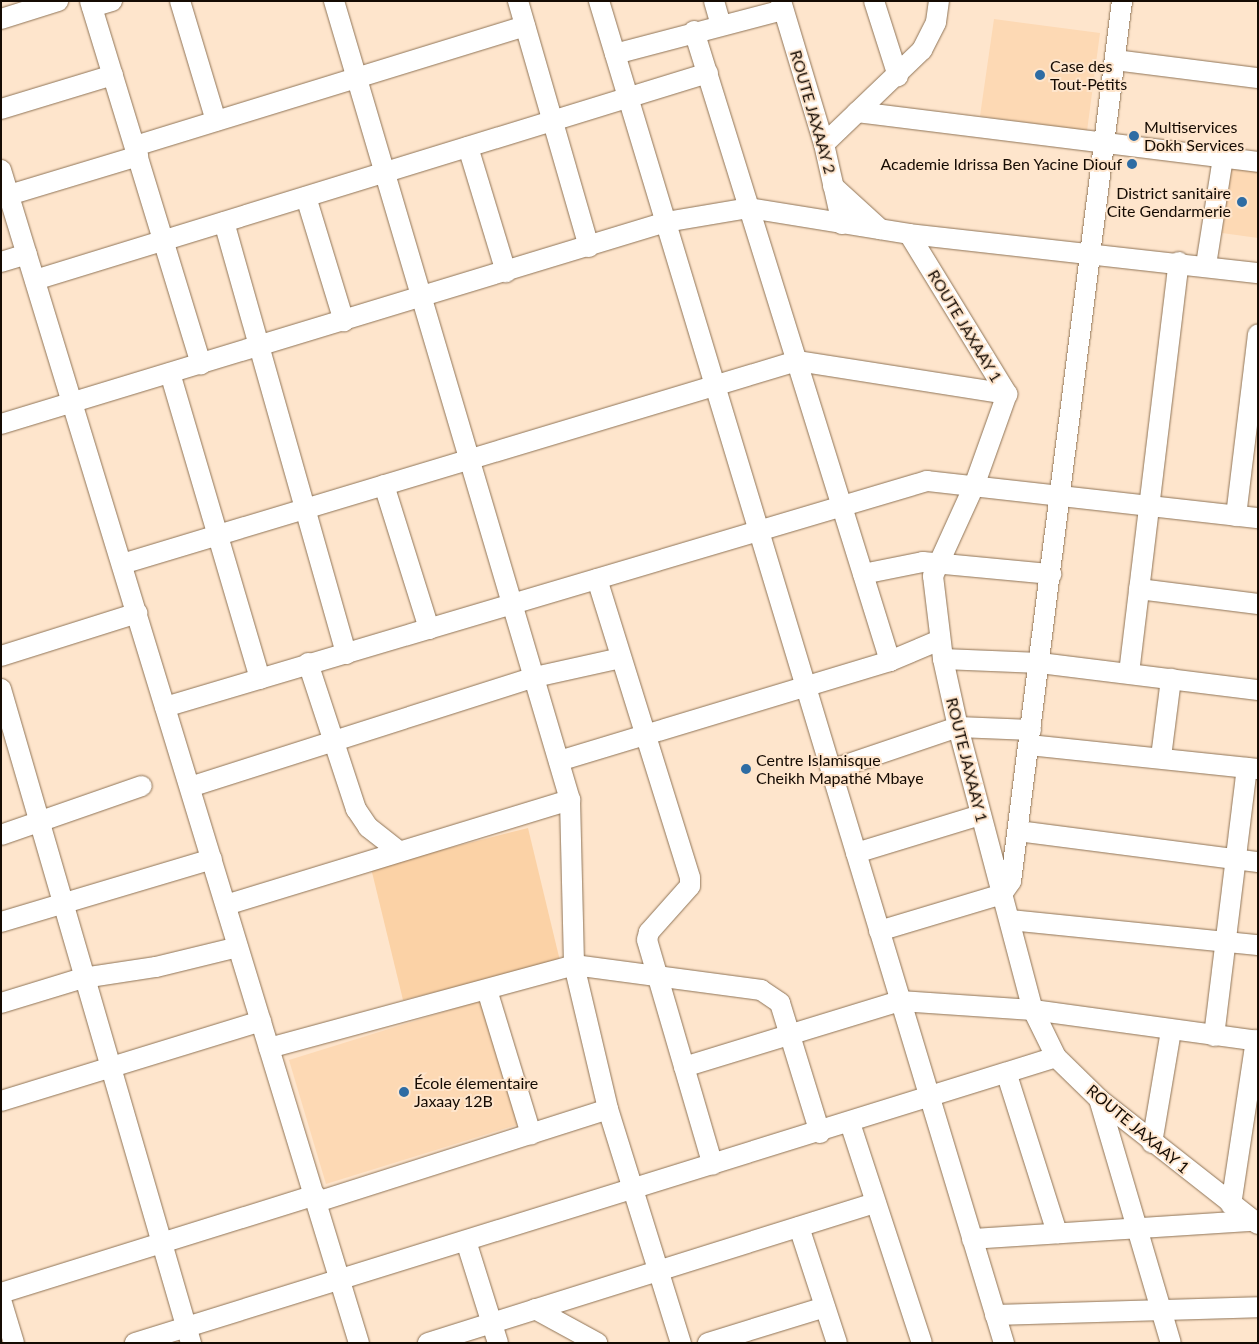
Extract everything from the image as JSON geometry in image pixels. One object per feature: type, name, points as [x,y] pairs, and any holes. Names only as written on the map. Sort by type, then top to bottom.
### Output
[{"type":"street","points":[[1,19],[58,1]]},
{"type":"street","points":[[112,1],[91,4],[201,364]]},
{"type":"street","points":[[180,1],[216,121]]},
{"type":"street","points":[[334,1],[386,172],[420,298],[513,604],[570,800],[574,965],[608,1109],[681,1343]]},
{"type":"street","points":[[518,1],[589,247]]},
{"type":"street","points":[[599,1],[1004,1343]]},
{"type":"street","points":[[714,1],[721,25]]},
{"type":"street","points":[[874,1],[898,76]]},
{"type":"street","points":[[824,144],[898,76],[929,39],[939,1]]},
{"type":"street","points":[[880,931],[1002,894],[1011,881],[1122,1]]},
{"type":"street","points":[[615,54],[782,6]]},
{"type":"street","name":"ROUTE JAXAAY 2","points":[[782,6],[824,144],[842,224]]},
{"type":"street","points":[[9,195],[216,121],[525,26]]},
{"type":"street","points":[[694,31],[890,661]]},
{"type":"street","points":[[1115,60],[1258,78]]},
{"type":"street","points":[[35,280],[708,73]]},
{"type":"street","points":[[1,109],[113,75]]},
{"type":"street","points":[[858,112],[1258,162]]},
{"type":"street","points":[[468,147],[506,272]]},
{"type":"street","points":[[1206,265],[1223,158]]},
{"type":"street","points":[[1,170],[360,1343]]},
{"type":"street","points":[[833,186],[880,230]]},
{"type":"street","points":[[306,196],[344,321]]},
{"type":"street","points":[[1,424],[589,247],[666,222],[749,208],[909,234],[1091,256],[1206,265],[1258,273]]},
{"type":"street","points":[[224,222],[346,654]]},
{"type":"street","name":"ROUTE JAXAAY 1","points":[[909,234],[1007,394],[974,486],[936,562],[933,576],[942,649],[958,727],[1033,1010],[1056,1056],[1099,1099],[1152,1143],[1256,1223]]},
{"type":"street","points":[[1,262],[27,254]]},
{"type":"street","points":[[1129,673],[1151,506],[1179,262]]},
{"type":"street","points":[[1236,516],[1258,334]]},
{"type":"street","points":[[122,564],[797,361],[1007,394]]},
{"type":"street","points":[[170,373],[260,679]]},
{"type":"street","points":[[165,707],[308,663],[346,654],[927,482],[1258,518]]},
{"type":"street","points":[[384,485],[429,629]]},
{"type":"street","points":[[863,574],[903,564],[936,562],[1051,574]]},
{"type":"street","points":[[598,579],[643,735],[690,878],[690,886],[649,932],[647,940],[660,976],[713,1165]]},
{"type":"street","points":[[1139,589],[1258,604]]},
{"type":"street","points":[[1,656],[137,613]]},
{"type":"street","points":[[558,761],[890,661],[942,649],[1258,690]]},
{"type":"street","points":[[190,787],[535,678],[621,658]]},
{"type":"street","points":[[308,663],[336,741],[361,820],[397,850]]},
{"type":"street","points":[[1161,757],[1171,679]]},
{"type":"street","points":[[1,690],[38,825],[189,1335]]},
{"type":"street","points":[[831,770],[958,727],[1253,769],[1236,859],[1214,1036]]},
{"type":"street","points":[[1,835],[38,825],[142,786]]},
{"type":"street","points":[[226,905],[397,850],[570,800]]},
{"type":"street","points":[[856,854],[980,815]]},
{"type":"street","points":[[1018,831],[1258,862]]},
{"type":"street","points":[[1,922],[212,858]]},
{"type":"street","points":[[1010,920],[1258,945]]},
{"type":"street","points":[[1,1003],[83,978],[156,968],[238,947]]},
{"type":"street","points":[[269,1048],[574,965],[660,976],[771,994],[780,1003],[820,1132]]},
{"type":"street","points":[[487,990],[531,1134]]},
{"type":"street","points":[[684,1067],[788,1032],[900,1001],[1033,1010],[1171,1031],[1257,1040],[1231,1205]]},
{"type":"street","points":[[1,1101],[261,1021]]},
{"type":"street","points":[[1152,1143],[1171,1031]]},
{"type":"street","points":[[135,1343],[189,1335],[340,1280],[1008,1075],[1056,1056]]},
{"type":"street","points":[[1008,1075],[1056,1233]]},
{"type":"street","points":[[1099,1099],[1171,1343]]},
{"type":"street","points":[[1,1293],[162,1243],[531,1134],[608,1109]]},
{"type":"street","points":[[850,1123],[922,1343]]},
{"type":"street","points":[[428,1343],[876,1203]]},
{"type":"street","points":[[972,1239],[1138,1228],[1256,1223]]},
{"type":"street","points":[[799,1227],[837,1343]]},
{"type":"street","points":[[466,1241],[498,1343]]},
{"type":"street","points":[[1,1300],[14,1343]]},
{"type":"street","points":[[708,1343],[825,1307]]},
{"type":"street","points":[[995,1315],[1258,1307]]},
{"type":"street","points":[[535,1309],[597,1343]]},
{"type":"shaded area","name":"Case des Tout-Petits","points":[[994,19],[1100,33],[1087,131],[980,116]]},
{"type":"shaded area","name":"District sanitaire Cite Gendarmerie","points":[[1230,168],[1258,171],[1258,238],[1222,233]]},
{"type":"shaded area","points":[[528,828],[560,961],[403,1000],[371,868]]},
{"type":"shaded area","name":"École élementaire Jaxaay 12B","points":[[482,1000],[520,1124],[326,1184],[289,1060]]},
{"type":"place","name":"Case des Tout-Petits","points":[[1040,75]]},
{"type":"place","name":"Multiservices Dokh Services","points":[[1134,136]]},
{"type":"place","name":"Academie Idrissa Ben Yacine Diouf","points":[[1132,164]]},
{"type":"place","name":"District sanitaire Cite Gendarmerie","points":[[1242,202]]},
{"type":"place","name":"Centre Islamisque Cheikh Mapathé Mbaye","points":[[746,769]]},
{"type":"place","name":"École élementaire Jaxaay 12B","points":[[404,1092]]}]
